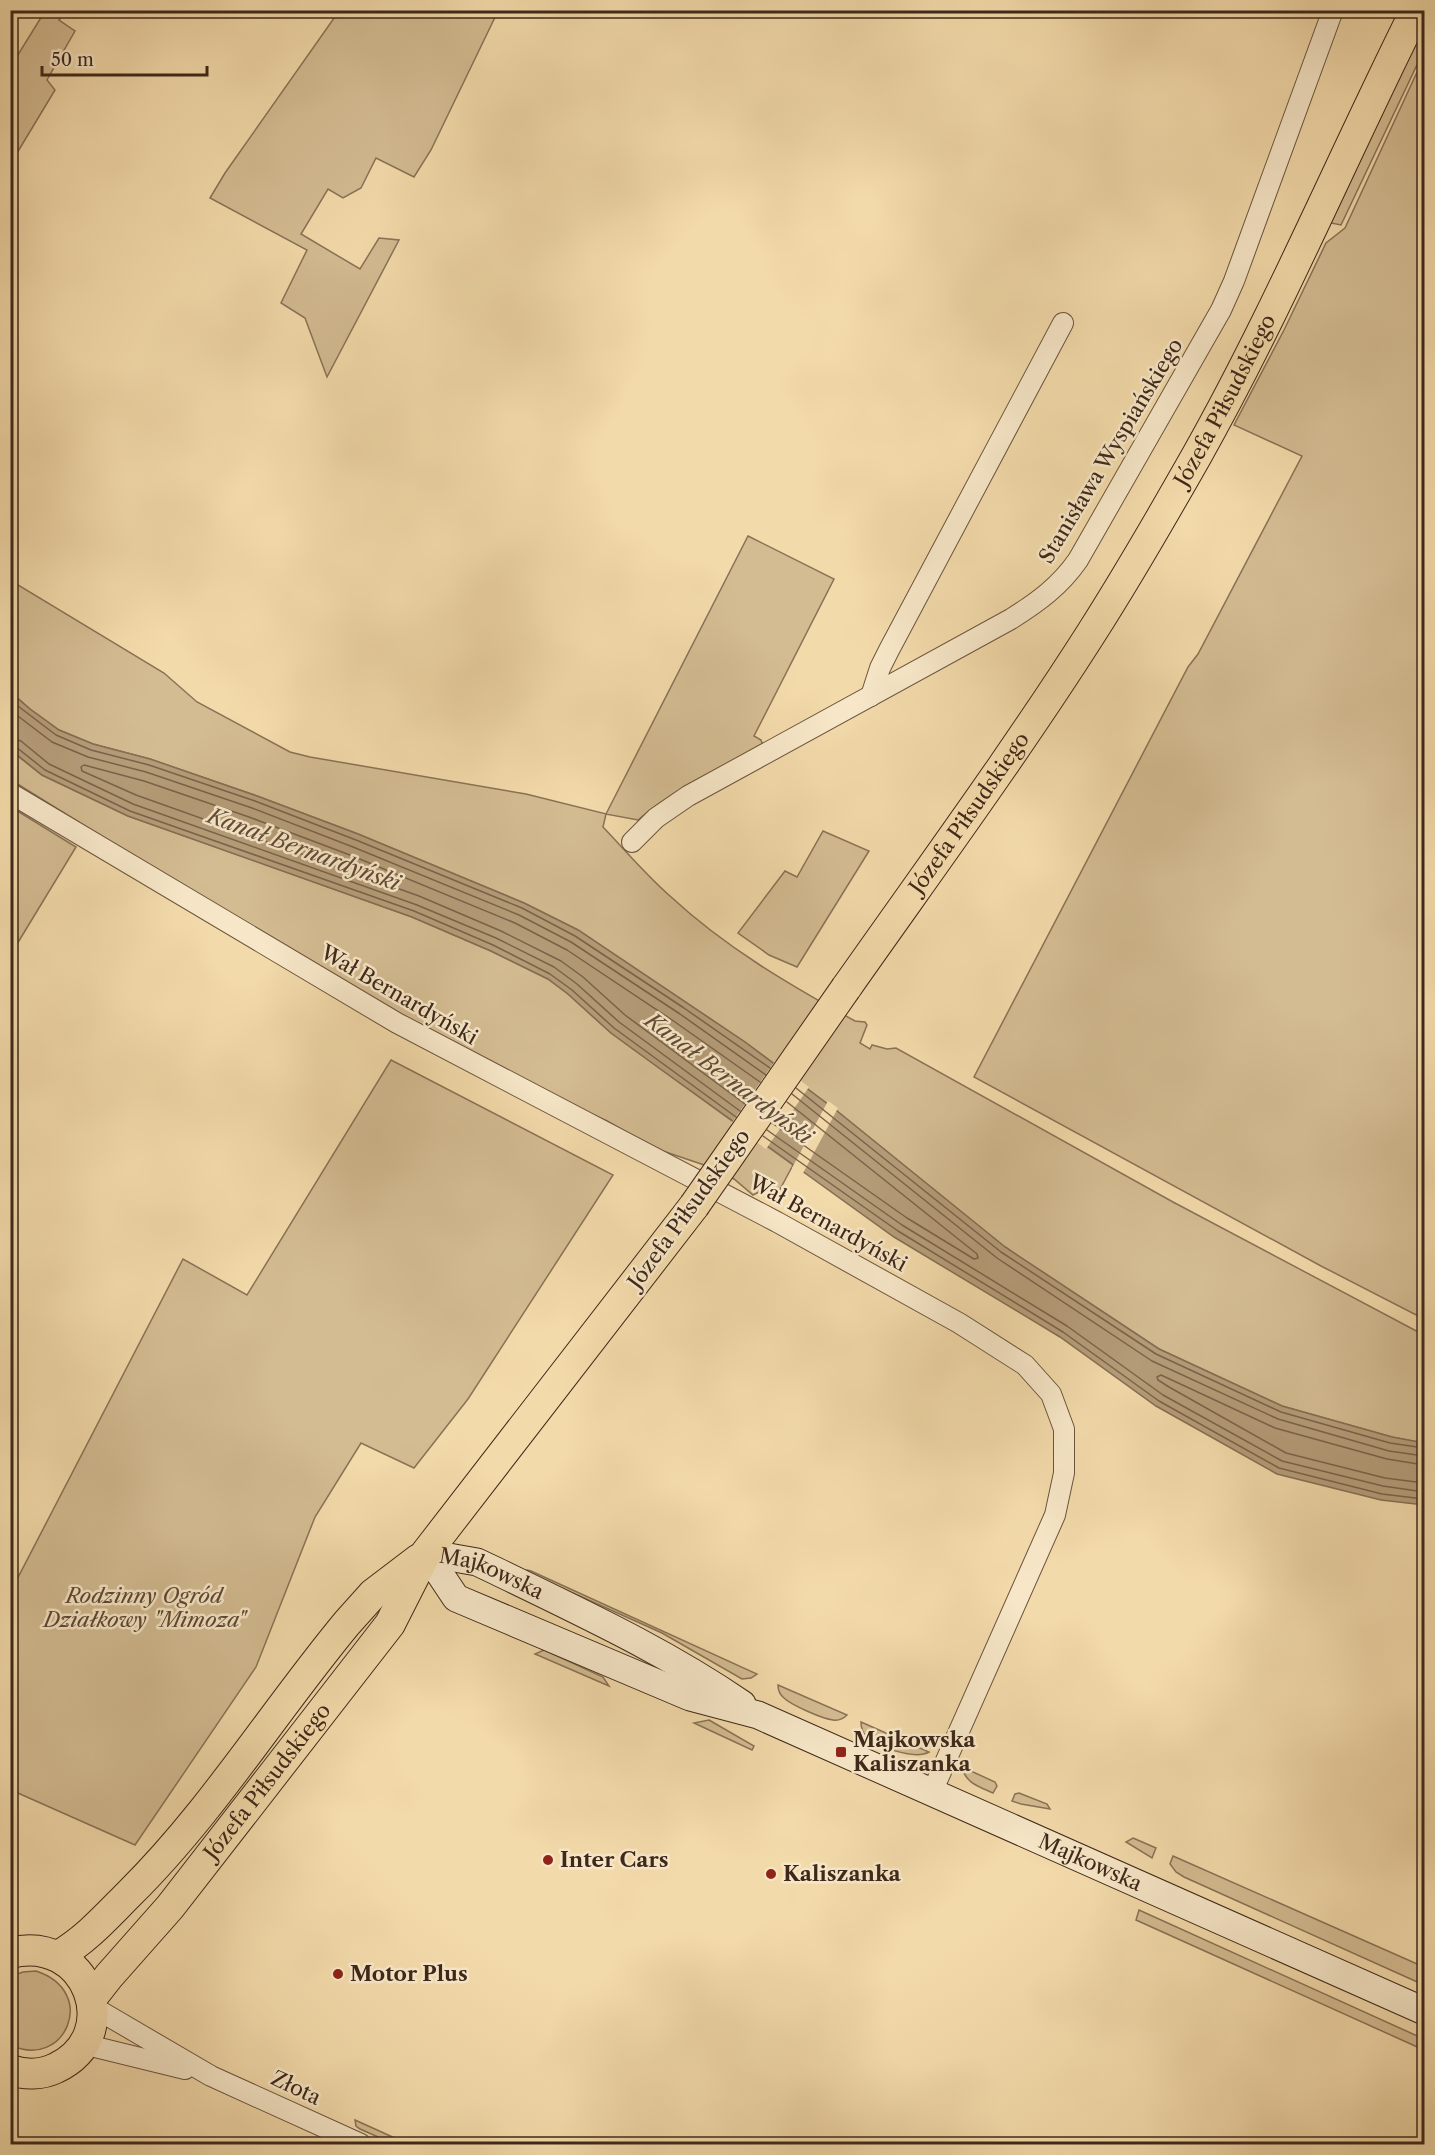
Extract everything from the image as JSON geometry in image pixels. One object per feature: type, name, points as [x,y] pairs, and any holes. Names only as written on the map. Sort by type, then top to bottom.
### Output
[{"type":"main road","name":"Józefa Piłsudskiego","points":[[92,2003],[109,1976],[170,1907],[390,1624],[426,1553],[693,1206],[1025,734],[1093,631],[1199,452],[1248,360],[1416,10]]},
{"type":"main road","name":"Józefa Piłsudskiego","points":[[58,1956],[92,1933],[161,1861],[347,1623],[373,1594],[426,1553]]},
{"type":"main road","name":"Majkowska","points":[[426,1553],[477,1563],[504,1574],[706,1678],[758,1715]]},
{"type":"main road","name":"Majkowska","points":[[426,1553],[456,1598],[690,1697],[758,1715],[1425,2011]]},
{"type":"main road","points":[[10,1953],[33,1950],[58,1956],[80,1974],[87,1985],[92,2003],[91,2026],[83,2044],[65,2064],[16,2079]]},
{"type":"street","name":"Stanisława Wyspiańskiego","points":[[632,842],[656,818],[688,795],[1034,604],[1066,577],[1078,560],[1221,310],[1234,281],[1333,10]]},
{"type":"street","points":[[871,696],[880,668],[889,650],[1063,323]]},
{"type":"street","name":"Wał Bernardyński","points":[[10,793],[407,1029],[752,1209],[959,1323],[1025,1365],[1051,1394],[1064,1429],[1064,1473],[1055,1515],[932,1792]]},
{"type":"street","name":"Złota","points":[[92,2003],[211,2076],[362,2145]]},
{"type":"street","name":"Złota","points":[[83,2044],[211,2076]]},
{"type":"green space","points":[[45,11],[67,11],[59,20],[75,31],[47,80],[55,90],[11,163],[11,66]]},
{"type":"green space","points":[[339,11],[498,11],[431,150],[414,177],[376,158],[361,188],[343,198],[328,189],[301,234],[360,269],[379,238],[399,240],[327,377],[305,318],[281,303],[307,250],[210,198],[225,173]]},
{"type":"green space","points":[[1424,19],[1424,50],[1341,225],[1326,222]]},
{"type":"green space","points":[[1424,57],[1424,1319],[1321,1266],[974,1077],[1188,667],[1198,654],[1302,456],[1234,425],[1326,243],[1345,228]]},
{"type":"green space","points":[[748,536],[834,579],[754,736],[761,740],[763,746],[682,788],[638,820],[606,814]]},
{"type":"green space","points":[[10,580],[164,673],[197,702],[290,752],[526,794],[606,814],[603,827],[652,880],[691,915],[736,949],[783,979],[855,1021],[865,1022],[867,1025],[860,1043],[870,1049],[872,1045],[887,1049],[896,1048],[1173,1202],[1424,1335],[1424,1443],[1392,1437],[1282,1406],[1159,1349],[1005,1247],[837,1111],[745,1042],[578,930],[524,903],[358,834],[257,796],[150,759],[93,744],[59,730],[11,692]]},
{"type":"green space","points":[[10,750],[42,775],[128,816],[412,917],[491,951],[548,979],[611,1033],[793,1165],[778,1193],[765,1189],[753,1195],[734,1179],[713,1168],[654,1148],[607,1121],[554,1097],[373,999],[11,780]]},
{"type":"green space","points":[[11,807],[76,847],[11,954]]},
{"type":"green space","points":[[823,831],[869,851],[797,967],[769,955],[738,933],[785,871],[797,877]]},
{"type":"green space","name":"Rodzinny Ogród Działkowy \"Mimoza\"","points":[[391,1060],[613,1175],[468,1399],[414,1468],[361,1443],[315,1517],[256,1667],[135,1845],[11,1790],[11,1591],[183,1259],[247,1295]]},
{"type":"green space","points":[[527,1570],[757,1674],[751,1678],[742,1679],[662,1633],[526,1572]]},
{"type":"green space","points":[[544,1650],[603,1677],[609,1686],[535,1654]]},
{"type":"green space","points":[[778,1685],[847,1715],[835,1720],[807,1711],[782,1696]]},
{"type":"green space","points":[[709,1720],[754,1746],[752,1750],[694,1723]]},
{"type":"green space","points":[[861,1722],[929,1752],[906,1753],[878,1744],[865,1734]]},
{"type":"green space","points":[[962,1767],[995,1782],[997,1786],[993,1793],[970,1781]]},
{"type":"green space","points":[[1019,1793],[1047,1804],[1050,1809],[1012,1801],[1015,1794]]},
{"type":"green space","points":[[1133,1838],[1156,1848],[1152,1858],[1126,1842]]},
{"type":"green space","points":[[1173,1856],[1424,1967],[1424,1985],[1184,1877],[1170,1864]]},
{"type":"green space","points":[[1139,1910],[1424,2039],[1424,2050],[1136,1920]]},
{"type":"green space","points":[[36,1971],[55,1981],[67,1995],[70,2010],[67,2026],[59,2039],[46,2047],[30,2050],[11,2045],[11,1976]]},
{"type":"green space","points":[[355,2120],[408,2144],[394,2144],[360,2129],[356,2126]]},
{"type":"water","name":"Kanał Bernardyński","points":[[10,692],[59,730],[93,744],[150,759],[257,796],[358,834],[524,903],[578,930],[745,1042],[837,1111],[1005,1247],[1159,1349],[1282,1406],[1392,1437],[1424,1443],[1424,1505],[1381,1500],[1277,1474],[1156,1406],[1060,1337],[894,1237],[611,1033],[548,979],[491,951],[412,917],[128,816],[42,775],[11,750]]},
{"type":"pier","points":[[775,1061],[809,1087],[766,1149],[731,1124]]},
{"type":"pier","points":[[828,1101],[838,1108],[802,1175],[792,1168]]},
{"type":"place","name":"Majkowska Kaliszanka","points":[[841,1752]]},
{"type":"place","name":"Inter Cars","points":[[548,1860]]},
{"type":"place","name":"Kaliszanka","points":[[771,1874]]},
{"type":"place","name":"Motor Plus","points":[[338,1974]]}]
